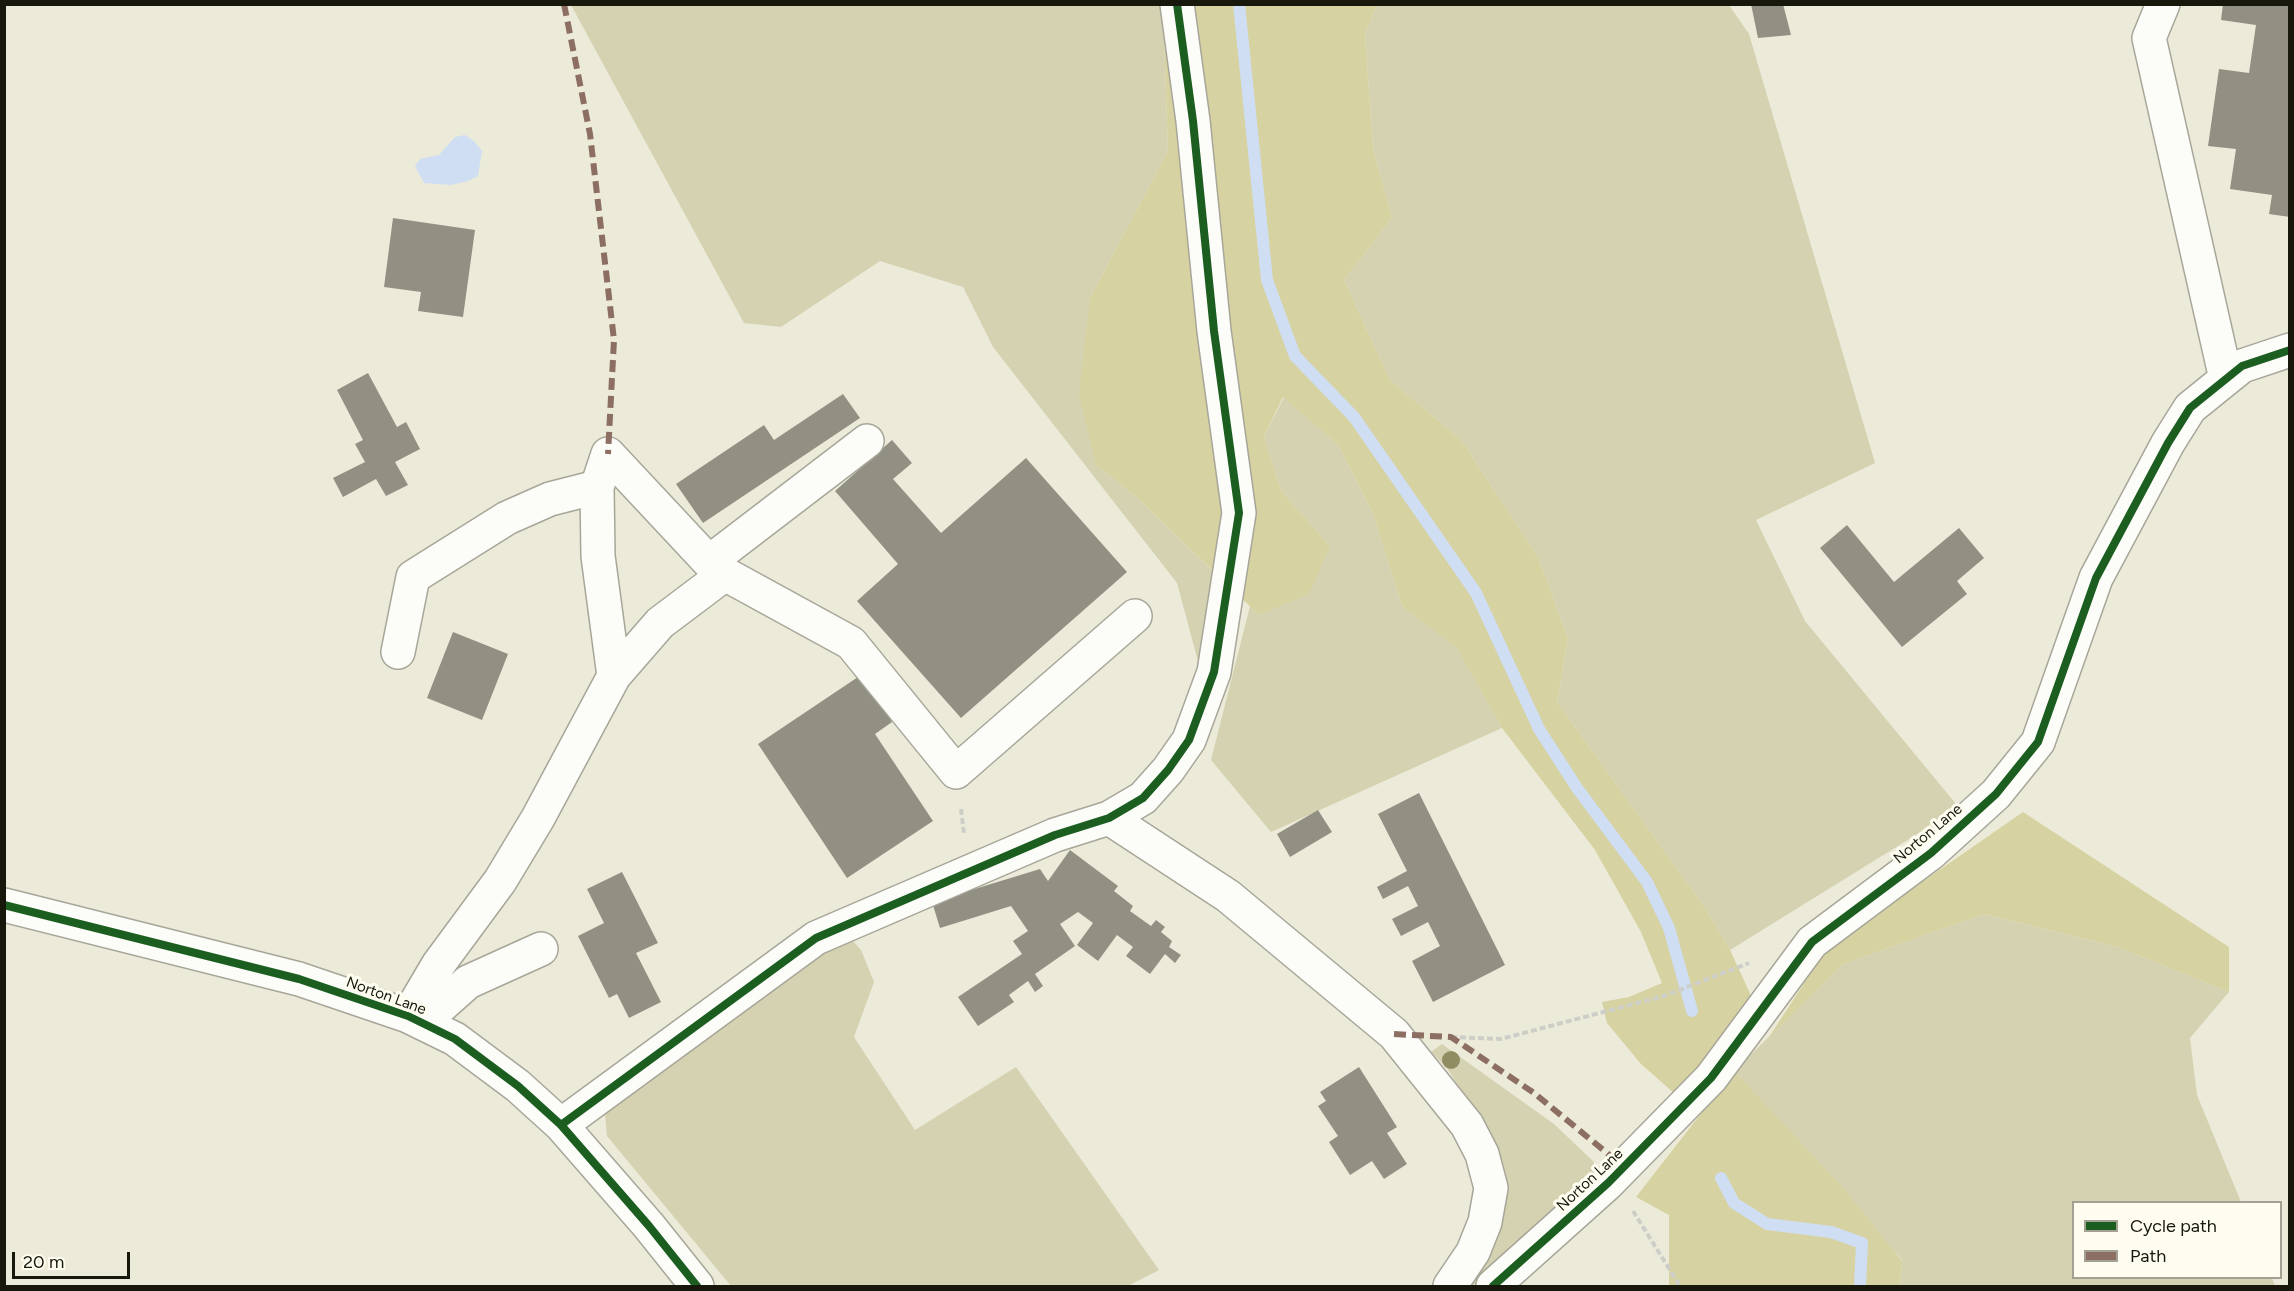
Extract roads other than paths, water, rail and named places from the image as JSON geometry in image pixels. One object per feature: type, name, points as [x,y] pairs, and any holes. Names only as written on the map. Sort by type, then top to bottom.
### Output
[{"type":"street","points":[[561,1125],[816,938],[1056,835],[1109,818],[1143,798],[1168,770],[1189,740],[1214,672],[1239,513],[1214,331],[1193,121],[1177,4]]},
{"type":"street","points":[[2163,5],[2149,38],[2226,379]]},
{"type":"street","name":"Norton Lane","points":[[1493,1287],[1608,1184],[1711,1078],[1812,942],[1930,853],[1996,794],[2038,742],[2096,578],[2168,443],[2190,408],[2242,366],[2289,350]]},
{"type":"street","points":[[415,1020],[438,965],[500,881],[538,818],[614,676],[660,623],[717,568],[867,441]]},
{"type":"street","points":[[614,676],[598,556],[597,487],[608,454],[717,568],[851,643],[956,772],[1135,616]]},
{"type":"street","points":[[398,652],[413,577],[507,518],[550,499],[597,487]]},
{"type":"street","points":[[1109,818],[1228,896],[1394,1034],[1467,1125],[1482,1154],[1491,1188],[1485,1222],[1473,1252],[1450,1287]]},
{"type":"street","name":"Norton Lane","points":[[4,905],[298,979],[415,1020],[455,1039],[518,1086],[561,1125],[649,1226],[697,1287]]},
{"type":"street","points":[[415,1020],[468,982],[541,949]]},
{"type":"water","points":[[465,135],[482,151],[478,176],[451,185],[424,183],[415,166],[420,159],[439,155],[455,137]]},
{"type":"waterway","points":[[1239,4],[1267,280],[1295,356],[1354,417],[1476,593],[1539,729],[1577,788],[1647,882],[1669,928],[1692,1011]]},
{"type":"waterway","points":[[1721,1178],[1734,1203],[1767,1224],[1831,1232],[1862,1243],[1860,1286]]}]
